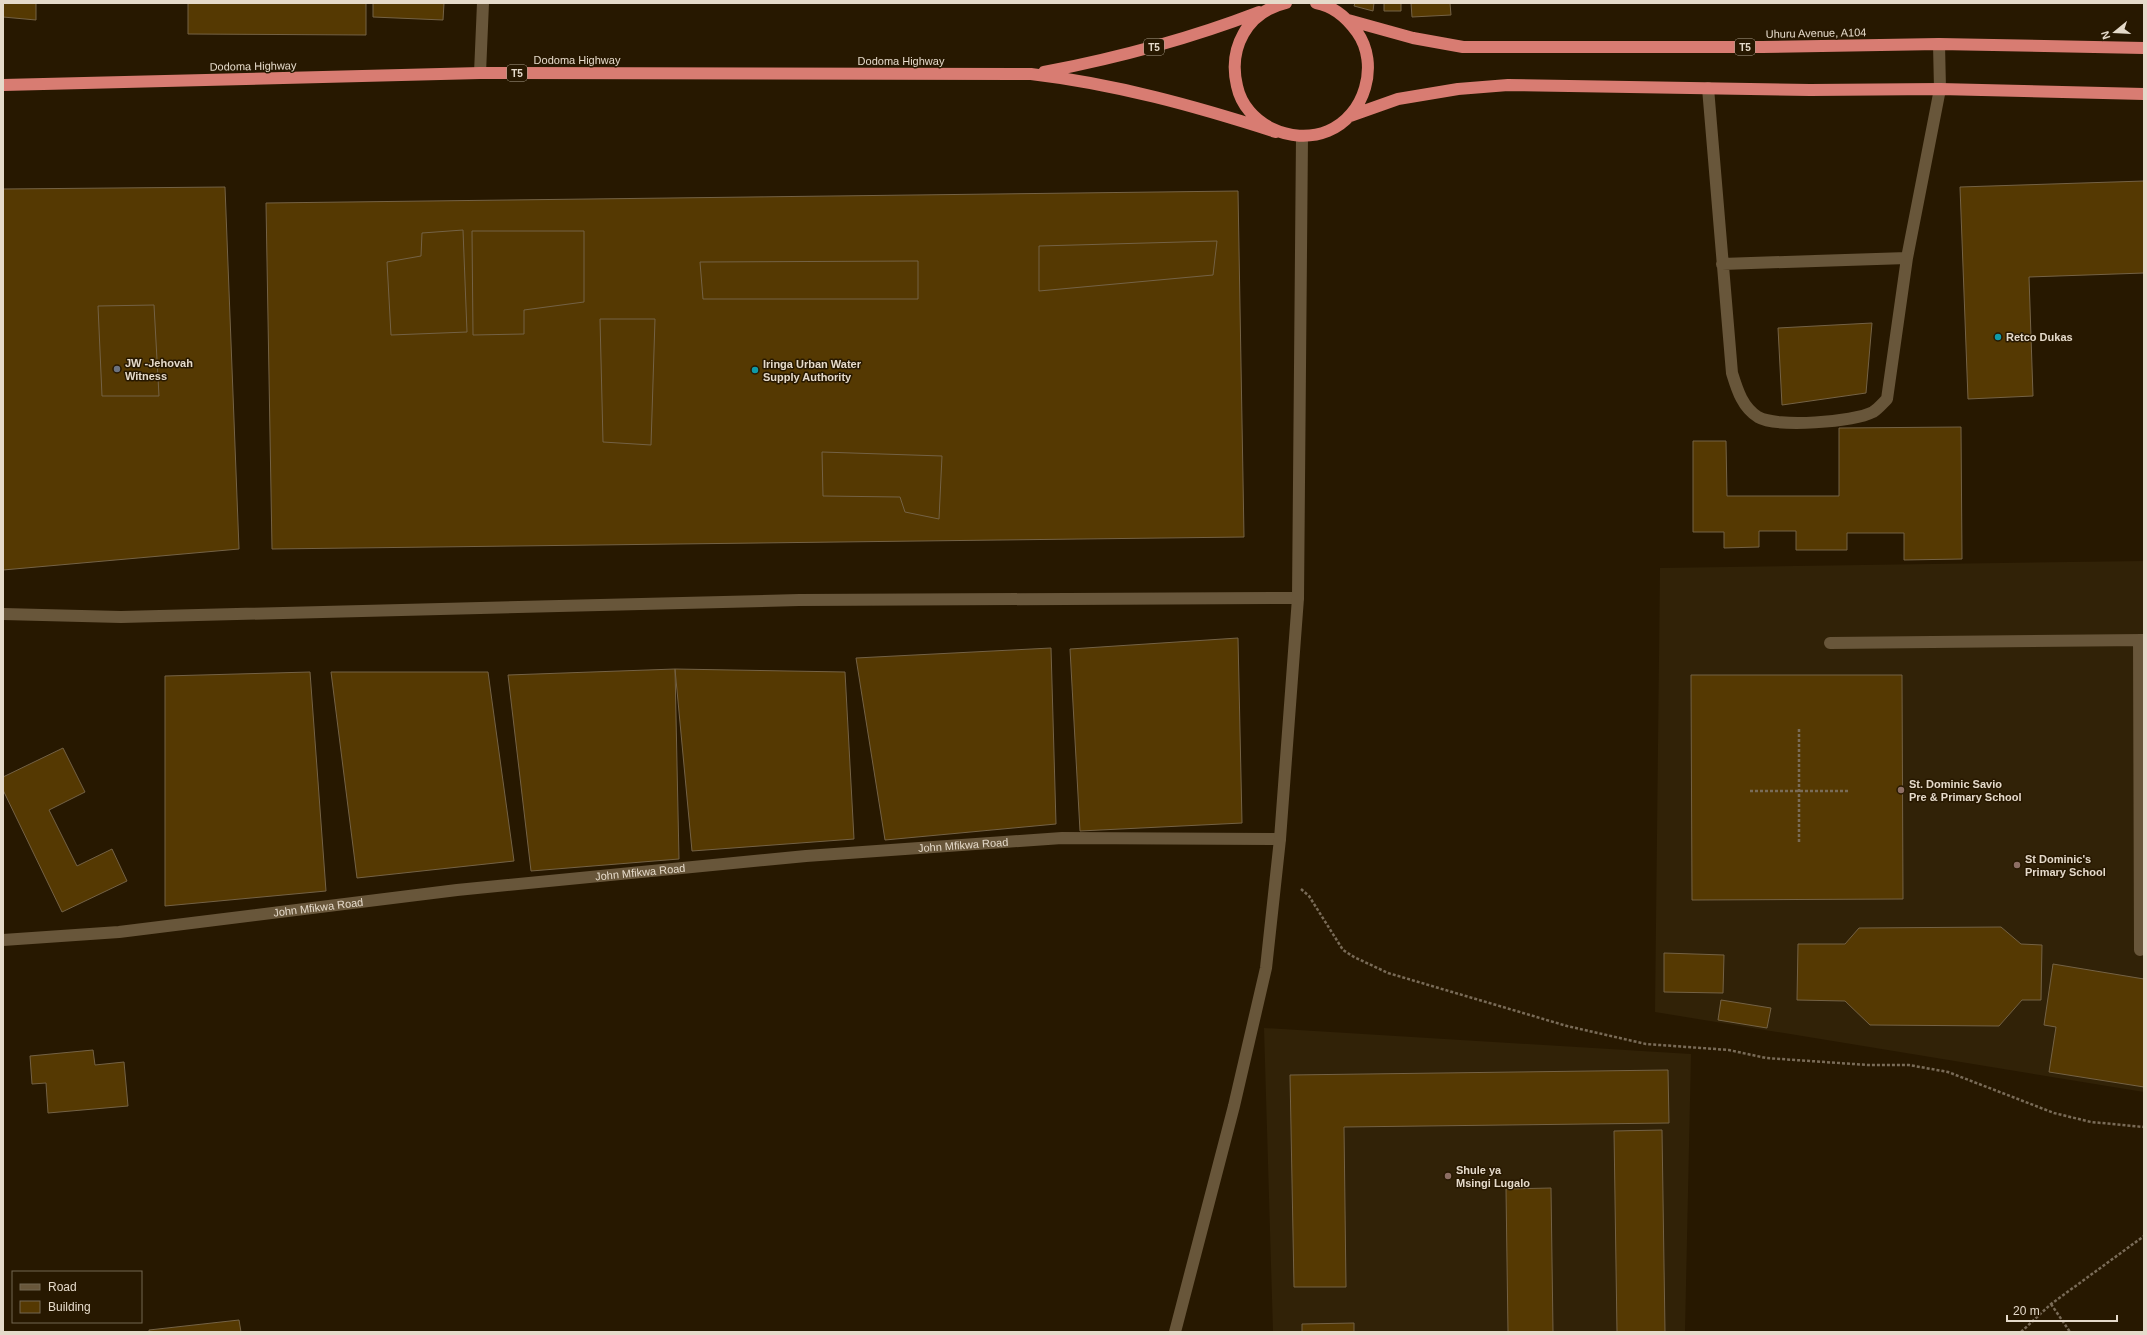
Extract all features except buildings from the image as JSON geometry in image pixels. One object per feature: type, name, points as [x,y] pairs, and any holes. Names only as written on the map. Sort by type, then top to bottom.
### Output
[{"type":"highway","points":[[1286,3],[1274,6],[1252,20],[1238,43],[1233,69],[1239,95],[1254,117],[1276,132],[1302,136],[1328,131],[1350,116],[1398,100],[1458,89],[1508,85],[1810,90],[1940,89],[2144,94]]},
{"type":"highway","points":[[1316,3],[1326,5],[1348,20],[1364,42],[1369,68],[1364,94],[1350,116]]},
{"type":"highway","name":"T5","points":[[1031,74],[1085,64],[1145,50],[1216,28],[1274,6]]},
{"type":"highway","name":"Uhuru Avenue, A104","points":[[1348,20],[1413,38],[1463,47],[1762,48],[1939,44],[2144,48]]},
{"type":"highway","name":"Dodoma Highway","points":[[3,85],[480,73],[1031,74]]},
{"type":"highway","name":"T5","points":[[1031,74],[1084,80],[1151,95],[1214,112],[1276,132]]},
{"type":"street","points":[[480,73],[483,3]]},
{"type":"street","points":[[1708,88],[1732,373],[1740,399],[1758,417],[1789,423],[1844,420],[1874,411],[1887,400],[1906,258],[1940,89],[1939,44]]},
{"type":"street","points":[[1175,1332],[1234,1106],[1266,968],[1280,839],[1298,598],[1302,136]]},
{"type":"street","points":[[1722,264],[1906,258]]},
{"type":"street","points":[[3,614],[121,617],[799,600],[1298,598]]},
{"type":"street","points":[[1830,643],[2141,640],[2140,950]]},
{"type":"street","name":"John Mfikwa Road","points":[[3,940],[119,932],[457,890],[806,856],[1062,838],[1280,839]]},
{"type":"path","points":[[1799,729],[1799,844]]},
{"type":"path","points":[[1750,791],[1850,791]]},
{"type":"path","points":[[1276,869],[1309,896],[1343,950],[1354,957],[1388,973],[1567,1026],[1646,1044],[1729,1050],[1766,1058],[1868,1065],[1909,1065],[1948,1072],[2054,1113],[2091,1122],[2144,1127]]},
{"type":"path","points":[[2021,1332],[2051,1304],[2144,1236]]},
{"type":"path","points":[[2051,1304],[2070,1332]]},
{"type":"shaded area","name":"St. Dominic Savio Pre & Primary School","points":[[2144,561],[2144,1092],[1655,1012],[1660,568]]},
{"type":"shaded area","points":[[1264,1028],[1691,1054],[1685,1332],[1273,1332]]},
{"type":"place","name":"Retco Dukas","points":[[1998,337]]},
{"type":"place","name":"JW -Jehovah Witness","points":[[117,369]]},
{"type":"place","name":"Iringa Urban Water Supply Authority","points":[[755,370]]},
{"type":"place","name":"St. Dominic Savio Pre & Primary School","points":[[1901,790]]},
{"type":"place","name":"St Dominic's Primary School","points":[[2017,865]]},
{"type":"place","name":"Shule ya Msingi Lugalo","points":[[1448,1176]]}]
